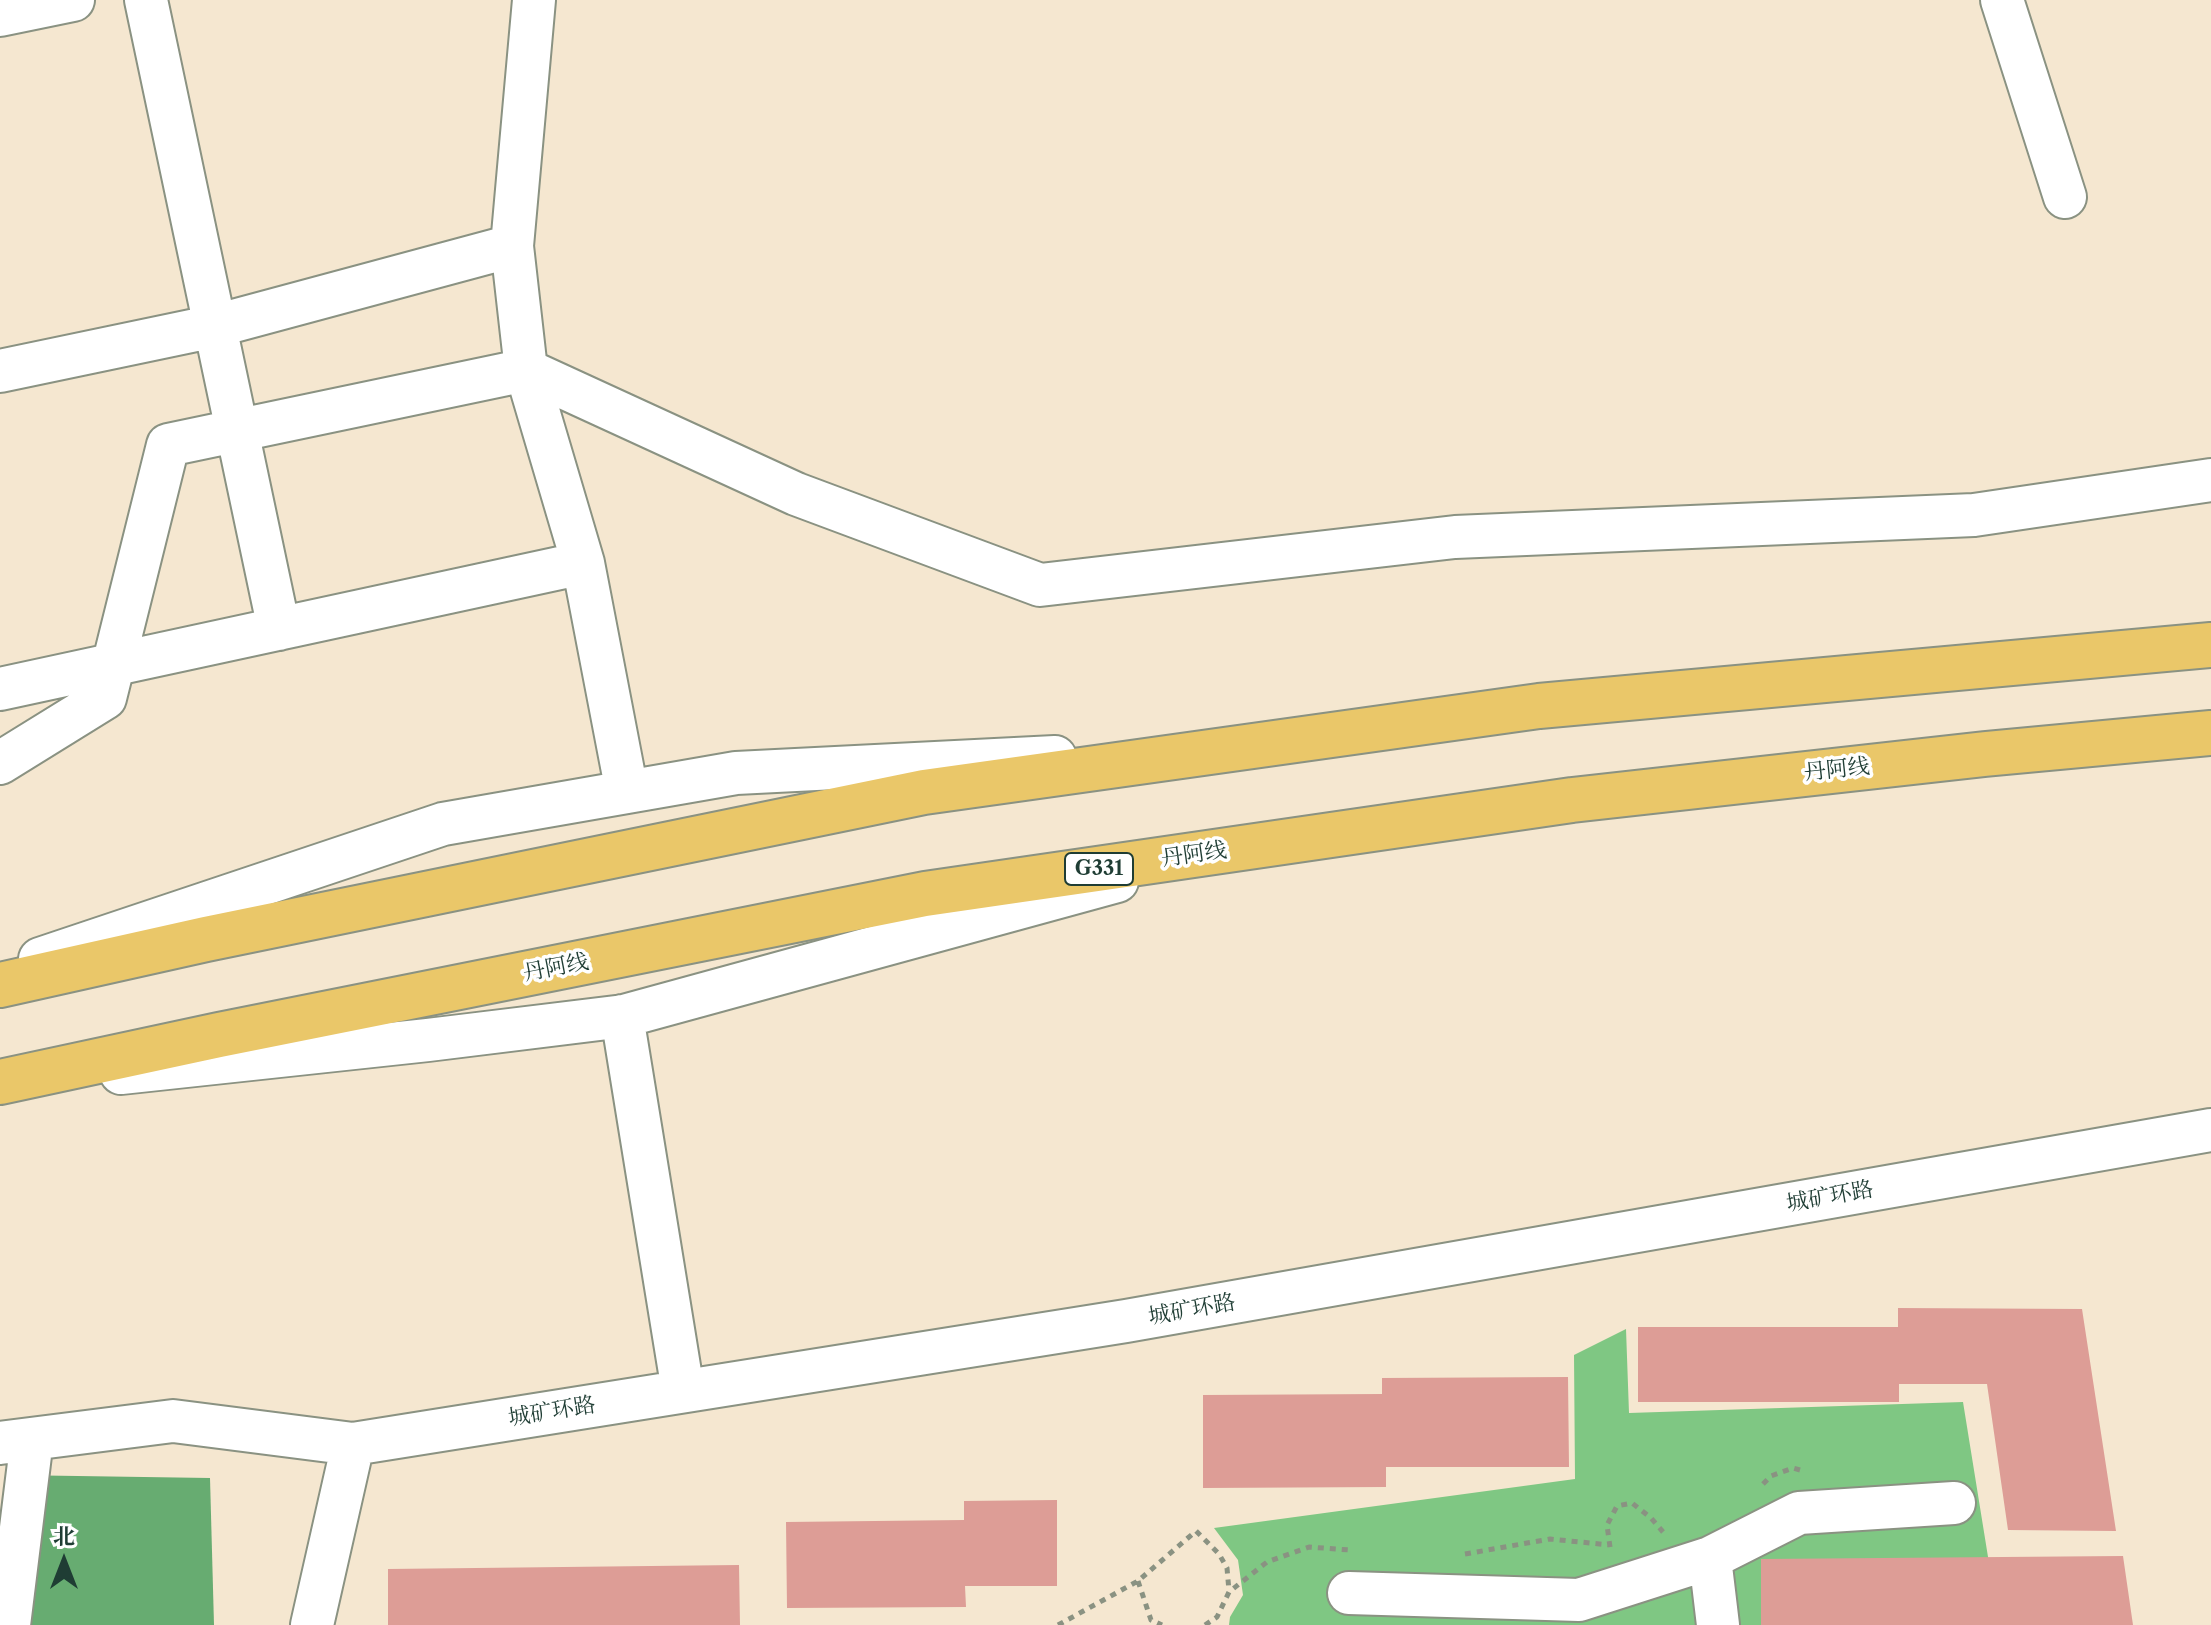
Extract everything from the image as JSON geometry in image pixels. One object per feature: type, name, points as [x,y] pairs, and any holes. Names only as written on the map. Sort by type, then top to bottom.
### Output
[{"type":"highway","points":[[0,985],[206,939],[924,792],[1539,706],[2211,645]]},
{"type":"highway","name":"丹阿线","points":[[0,1084],[219,1035],[925,894],[1572,800],[1985,754],[2211,733]]},
{"type":"street","points":[[0,15],[73,0]]},
{"type":"street","points":[[146,0],[279,629]]},
{"type":"street","points":[[534,0],[512,246],[526,370],[583,563],[627,792]]},
{"type":"street","points":[[2002,0],[2065,197]]},
{"type":"street","points":[[0,371],[215,326],[512,246]]},
{"type":"street","points":[[0,763],[105,698],[168,445],[526,370],[796,494],[1040,585],[1455,537],[1974,515],[2211,480]]},
{"type":"street","points":[[0,689],[583,563]]},
{"type":"street","points":[[0,973],[443,824],[736,773],[1240,748]]},
{"type":"street","points":[[0,1084],[428,1040],[622,1016],[1236,849]]},
{"type":"street","points":[[622,1016],[683,1391]]},
{"type":"street","name":"城矿环路","points":[[16,1441],[173,1421],[353,1444],[1142,1318],[2211,1130]]},
{"type":"street","points":[[9,1625],[16,1441]]},
{"type":"street","points":[[312,1625],[353,1444]]},
{"type":"street","points":[[1349,1593],[1579,1600],[1710,1558],[1799,1513],[1954,1503]]},
{"type":"street","points":[[1710,1558],[1718,1625]]},
{"type":"path","points":[[1058,1625],[1138,1581],[1196,1531],[1219,1554],[1227,1568],[1229,1592]]},
{"type":"path","points":[[1138,1581],[1151,1620],[1162,1625]]},
{"type":"path","points":[[1217,1617],[1217,1625]]},
{"type":"green space","points":[[1626,1329],[1629,1413],[1963,1402],[1999,1625],[1229,1625],[1230,1617],[1243,1595],[1238,1560],[1214,1528],[1575,1479],[1574,1355]]},
{"type":"green space","points":[[11,1475],[210,1478],[214,1625],[0,1625]]},
{"type":"building","points":[[1898,1308],[2082,1309],[2116,1531],[2008,1530],[1987,1384],[1899,1384],[1899,1402],[1638,1402],[1638,1327],[1898,1327]]},
{"type":"building","points":[[1568,1377],[1569,1467],[1386,1467],[1386,1487],[1203,1488],[1203,1395],[1382,1394],[1382,1378]]},
{"type":"building","points":[[1057,1500],[1057,1586],[965,1586],[966,1607],[787,1608],[786,1522],[964,1520],[964,1501]]},
{"type":"building","points":[[2123,1556],[2133,1625],[1761,1625],[1761,1559]]},
{"type":"building","points":[[739,1565],[740,1625],[388,1625],[388,1569]]}]
